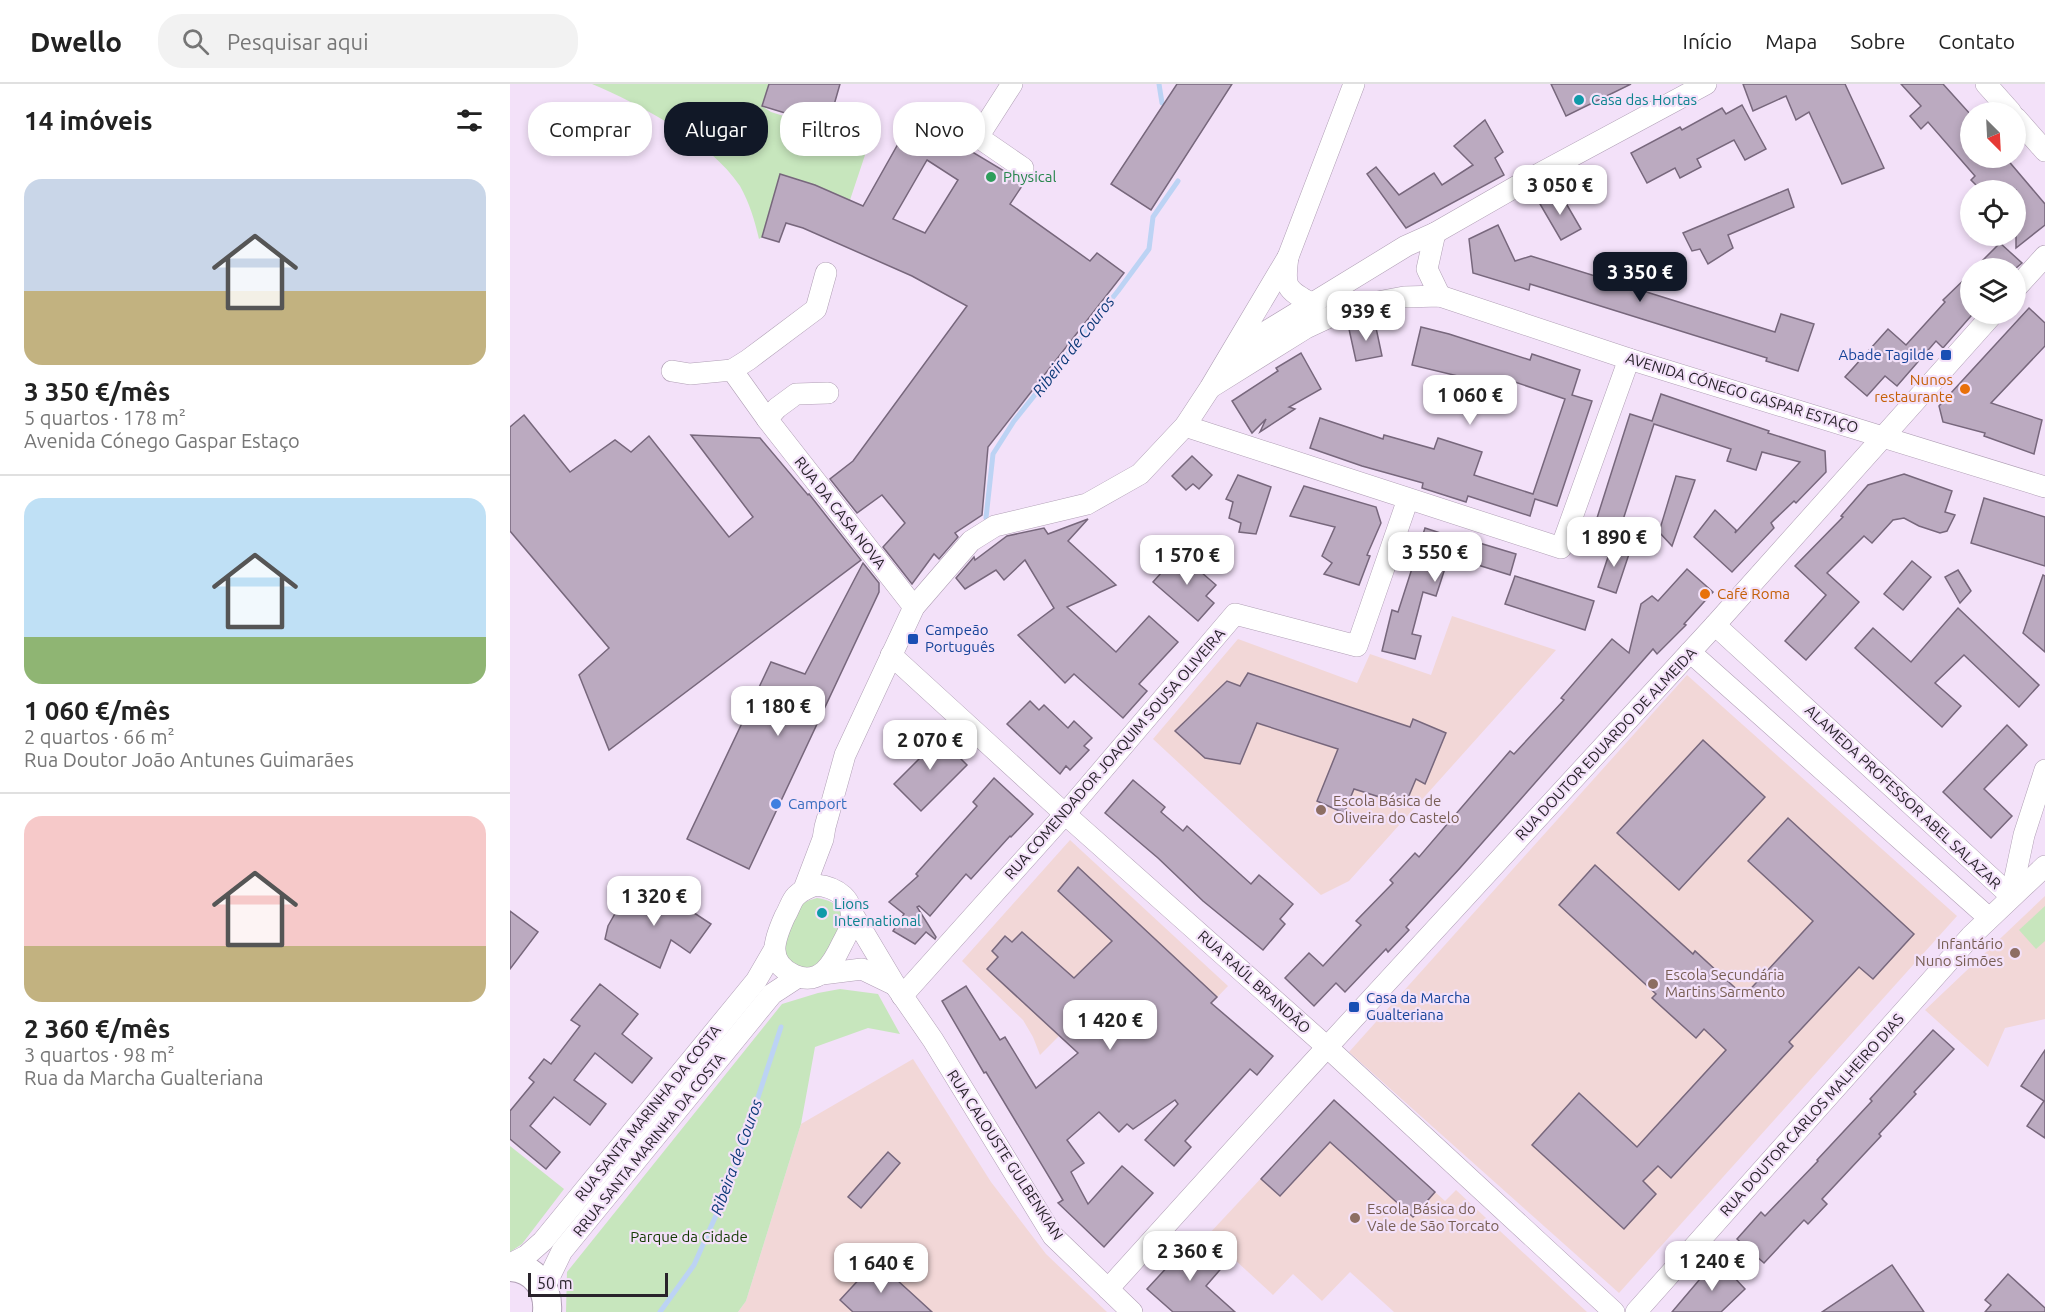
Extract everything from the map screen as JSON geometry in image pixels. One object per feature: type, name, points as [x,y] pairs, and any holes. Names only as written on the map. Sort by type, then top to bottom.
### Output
[{"type":"street","points":[[1012,84],[978,137],[1023,168]]},
{"type":"street","points":[[804,889],[823,839],[845,755],[914,607],[971,541],[995,526],[1087,504],[1140,474],[1185,426],[1288,256],[1354,84]]},
{"type":"street","points":[[1210,388],[1254,339],[1311,303],[1406,246],[1435,233],[1524,182],[1706,84]]},
{"type":"street","points":[[1986,84],[2002,102]]},
{"type":"street","points":[[2026,129],[2045,151]]},
{"type":"street","points":[[1210,388],[1306,328],[1351,307],[1404,297],[1440,296],[1427,269],[1435,233]]},
{"type":"street","points":[[1288,256],[1285,279],[1293,294],[1311,303]]},
{"type":"street","points":[[2026,277],[2045,256]]},
{"type":"street","points":[[672,371],[690,374],[732,370],[748,360],[816,309],[826,273]]},
{"type":"street","name":"AVENIDA CÓNEGO GASPAR ESTAÇO","points":[[1440,296],[1629,359],[2045,487]]},
{"type":"street","name":"RUA DOUTOR EDUARDO DE ALMEIDA","points":[[1108,1289],[1715,625],[1984,324]]},
{"type":"street","points":[[1185,426],[1561,548],[1629,359]]},
{"type":"street","name":"RUA DA CASA NOVA","points":[[732,370],[767,419],[914,607]]},
{"type":"street","points":[[767,419],[777,408],[796,394],[828,393]]},
{"type":"street","name":"RUA COMENDADOR JOAQUIM SOUSA OLIVEIRA","points":[[898,991],[1065,814],[1235,614],[1358,646],[1408,499]]},
{"type":"street","name":"ALAMEDA PROFESSOR ABEL SALAZAR","points":[[1690,652],[1989,918],[2011,896],[1715,625]]},
{"type":"street","name":"RUA RAÚL BRANDÃO","points":[[891,655],[1065,814],[1327,1047],[1614,1312]]},
{"type":"street","points":[[2011,896],[2024,835],[2045,770]]},
{"type":"street","points":[[823,839],[829,864],[852,913],[851,925],[832,966],[822,974],[810,978],[798,977],[786,971],[778,962],[774,950],[775,938],[795,897],[804,889],[816,885],[829,886],[840,891]]},
{"type":"street","points":[[2011,896],[2045,866]]},
{"type":"street","name":"RUA CALOUSTE GULBENKIAN","points":[[852,913],[898,991],[933,1040],[1053,1236],[1132,1312]]},
{"type":"street","name":"RUA DOUTOR CARLOS MALHEIRO DIAS","points":[[1636,1312],[1989,918]]},
{"type":"street","name":"RUA SANTA MARINHA DA COSTA","points":[[510,1265],[526,1256],[543,1241],[756,981],[774,950]]},
{"type":"street","name":"RUA CALOUSTE GULBENKIAN","points":[[822,974],[862,969],[898,991]]},
{"type":"street","name":"RRUA SANTA MARINHA DA COSTA","points":[[545,1300],[562,1251],[772,994],[798,977]]},
{"type":"street","points":[[510,1265],[528,1271],[537,1278],[545,1300]]},
{"type":"shaded area","name":"Escola Básica de Oliveira do Castelo","points":[[1452,616],[1556,650],[1349,881],[1321,895],[1153,739],[1238,639],[1357,683],[1370,654],[1431,675]]},
{"type":"shaded area","name":"Escola Secundária Martins Sarmento","points":[[1687,675],[1957,916],[1619,1293],[1349,1052]]},
{"type":"shaded area","points":[[1070,840],[1228,986],[1148,1069],[1108,1010],[1073,1049],[1059,1036],[1040,1055],[1023,1020],[962,961]]},
{"type":"shaded area","name":"Infantário Nuno Simões","points":[[2045,896],[2045,1019],[2005,1028],[1988,1067],[1925,1010]]},
{"type":"shaded area","points":[[913,1059],[991,1182],[1046,1254],[1107,1312],[738,1312],[746,1301],[801,1124]]},
{"type":"shaded area","name":"Escola Básica do Vale de São Torcato","points":[[1334,1100],[1445,1201],[1456,1190],[1587,1312],[1394,1312],[1350,1272],[1322,1301],[1293,1274],[1273,1295],[1208,1235]]},
{"type":"green space","points":[[592,84],[769,84],[763,102],[664,102],[664,121],[652,114],[652,102],[632,102]]},
{"type":"green space","points":[[768,110],[780,115],[780,156],[865,156],[850,200],[815,185],[780,175],[762,237],[759,239],[740,186],[713,156],[768,156]]},
{"type":"green space","points":[[817,898],[831,902],[839,909],[840,927],[836,938],[817,967],[801,969],[786,955],[786,942],[792,921],[800,906]]},
{"type":"green space","points":[[2045,906],[2045,941],[2036,949],[2019,930]]},
{"type":"green space","name":"Parque da Cidade","points":[[840,989],[878,994],[900,1034],[868,1028],[815,1047],[801,1124],[746,1301],[738,1312],[566,1312],[567,1272],[782,1004]]},
{"type":"green space","points":[[510,1146],[564,1189],[522,1244],[510,1252]]},
{"type":"building","points":[[769,84],[840,84],[835,102],[780,102],[780,111],[768,108],[768,102],[763,102]]},
{"type":"building","points":[[1177,84],[1232,84],[1151,210],[1111,184]]},
{"type":"building","name":"Casa das Hortas","points":[[1551,84],[1631,84],[1566,116]]},
{"type":"building","points":[[1743,84],[1845,84],[1884,168],[1842,184],[1809,112],[1796,120],[1786,96],[1753,111]]},
{"type":"building","points":[[1901,84],[1943,84],[1960,103],[1960,159],[1928,122],[1921,129],[1910,116],[1921,106]]},
{"type":"building","points":[[1742,105],[1766,149],[1745,160],[1734,140],[1697,159],[1701,167],[1680,178],[1675,168],[1647,183],[1631,153],[1680,127],[1682,130],[1722,108],[1726,114]]},
{"type":"building","points":[[1485,120],[1503,152],[1495,158],[1504,175],[1406,228],[1367,174],[1376,167],[1399,195],[1434,173],[1442,185],[1473,165],[1454,146]]},
{"type":"building","points":[[893,153],[893,156],[979,156],[1024,183],[1010,204],[1090,261],[1097,253],[1124,273],[988,447],[982,515],[955,533],[958,537],[939,559],[934,554],[912,584],[883,547],[905,523],[882,495],[857,513],[830,479],[853,461],[967,306],[912,276],[803,228],[786,223],[779,242],[762,237],[780,174],[815,185],[863,206]],"holes":[[[927,160],[958,180],[925,233],[893,219]]]},
{"type":"building","points":[[1968,168],[2014,168],[2025,180],[1971,180],[1975,176]]},
{"type":"building","points":[[2026,182],[2045,204],[2045,225],[2026,240]]},
{"type":"building","points":[[1788,189],[1794,207],[1728,235],[1733,248],[1708,264],[1700,249],[1692,251],[1683,233]]},
{"type":"building","points":[[1560,193],[1581,229],[1561,240],[1540,204]]},
{"type":"building","points":[[1498,225],[1515,261],[1531,256],[1775,332],[1781,314],[1814,324],[1798,371],[1766,361],[1767,358],[1530,284],[1529,290],[1473,273],[1469,239]]},
{"type":"building","points":[[1997,246],[2003,246],[2016,258],[1985,258]]},
{"type":"building","points":[[1960,284],[1960,324],[1964,324],[1943,348],[1936,341],[1897,386],[1885,376],[1867,396],[1845,377],[1888,329],[1906,345],[1945,302],[1943,300]]},
{"type":"building","points":[[2029,308],[2045,323],[2045,346],[1991,403],[2042,420],[2034,454],[1984,436],[1985,433],[1943,422],[1939,406],[2014,324],[2026,324],[2026,311]]},
{"type":"building","points":[[1375,323],[1382,356],[1356,361],[1349,329]]},
{"type":"building","points":[[1421,327],[1530,360],[1532,354],[1580,370],[1572,395],[1592,401],[1557,506],[1535,499],[1530,516],[1468,496],[1466,502],[1422,488],[1423,483],[1362,466],[1310,448],[1320,418],[1383,439],[1384,435],[1434,449],[1438,438],[1482,452],[1474,475],[1533,494],[1565,399],[1500,377],[1492,405],[1453,393],[1458,376],[1412,365]]},
{"type":"building","points":[[1301,353],[1321,389],[1289,407],[1295,409],[1260,432],[1266,419],[1252,433],[1232,401],[1278,371],[1276,368]]},
{"type":"building","points":[[1661,394],[1825,451],[1826,472],[1796,503],[1794,501],[1771,523],[1774,528],[1732,572],[1694,537],[1715,510],[1736,530],[1735,533],[1800,462],[1762,452],[1756,470],[1727,461],[1731,449],[1654,424],[1621,526],[1597,518],[1630,414],[1652,421]]},
{"type":"building","points":[[524,415],[570,472],[615,440],[631,452],[649,436],[729,537],[753,517],[691,435],[760,438],[809,494],[861,560],[609,750],[579,675],[609,648],[510,531],[510,427]]},
{"type":"building","points":[[1192,456],[1212,475],[1199,489],[1193,484],[1186,490],[1172,476]]},
{"type":"building","points":[[1904,474],[1952,491],[1945,512],[1955,515],[1947,531],[1940,533],[1904,518],[1893,520],[1872,543],[1864,536],[1827,573],[1859,602],[1806,660],[1785,641],[1826,595],[1795,566],[1843,517],[1841,516],[1868,485]]},
{"type":"building","points":[[1238,475],[1271,487],[1256,534],[1239,532],[1241,523],[1229,518],[1233,502],[1226,499]]},
{"type":"building","points":[[1676,476],[1695,480],[1672,546],[1659,532]]},
{"type":"building","points":[[1304,486],[1376,507],[1381,523],[1367,555],[1370,556],[1359,585],[1324,574],[1332,563],[1322,556],[1335,527],[1290,516]]},
{"type":"building","points":[[1984,498],[2045,517],[2045,566],[1971,543]]},
{"type":"building","points":[[1088,519],[1068,541],[1116,585],[1067,607],[1116,652],[1149,616],[1178,642],[1139,684],[1147,691],[1123,718],[1074,674],[1065,683],[1018,635],[1054,608],[1025,560],[1004,580],[996,570],[965,589],[956,578],[974,557],[975,560],[1007,536],[1044,528],[1048,534]]},
{"type":"building","points":[[1425,528],[1516,554],[1510,575],[1449,556],[1436,596],[1423,592],[1412,634],[1421,636],[1415,659],[1382,651],[1392,610],[1398,612]]},
{"type":"building","points":[[1613,542],[1631,548],[1616,593],[1598,587]]},
{"type":"building","points":[[1179,553],[1216,585],[1206,596],[1214,603],[1198,621],[1153,582]]},
{"type":"building","points":[[1912,561],[1931,577],[1903,610],[1884,594]]},
{"type":"building","points":[[863,563],[879,583],[879,592],[749,869],[687,839],[771,662],[805,674]]},
{"type":"building","points":[[1687,569],[1713,592],[1684,624],[1686,625],[1657,654],[1653,649],[1406,927],[1409,930],[1388,952],[1386,949],[1345,992],[1336,983],[1314,1006],[1285,978],[1309,953],[1323,966],[1361,925],[1356,921],[1393,883],[1390,880],[1415,853],[1419,857],[1510,751],[1514,754],[1564,700],[1561,698],[1612,639],[1629,653],[1641,604],[1652,596],[1658,601]]},
{"type":"building","points":[[1958,570],[1971,591],[1960,603],[1945,577]]},
{"type":"building","points":[[2043,575],[2045,576],[2045,652],[2023,633]]},
{"type":"building","points":[[1515,576],[1594,601],[1585,630],[1505,604]]},
{"type":"building","points":[[1958,608],[2039,685],[2019,707],[1964,655],[1935,683],[1961,706],[1942,727],[1855,648],[1873,628],[1911,662]]},
{"type":"building","points":[[1248,673],[1410,727],[1413,719],[1446,733],[1425,784],[1416,779],[1405,805],[1354,789],[1344,813],[1317,801],[1338,749],[1257,723],[1240,764],[1205,758],[1175,731],[1227,681],[1240,686]]},
{"type":"building","points":[[1030,701],[1039,710],[1044,705],[1068,728],[1074,721],[1092,738],[1084,746],[1089,750],[1070,770],[1066,766],[1060,774],[1007,724]]},
{"type":"building","points":[[2007,725],[2027,745],[1984,789],[2012,816],[1991,838],[1943,792]]},
{"type":"building","points":[[930,728],[967,765],[921,811],[894,784],[925,753],[915,743]]},
{"type":"building","points":[[1703,740],[1765,797],[1679,890],[1617,833]]},
{"type":"building","points":[[994,778],[1033,814],[971,879],[966,874],[930,916],[919,906],[917,907],[936,937],[935,939],[926,932],[915,944],[893,931],[904,914],[889,902],[918,876],[916,874],[977,806],[973,802]]},
{"type":"building","points":[[1133,780],[1165,807],[1161,812],[1183,831],[1187,826],[1251,884],[1259,875],[1293,904],[1280,919],[1285,924],[1263,950],[1203,901],[1158,858],[1105,813]]},
{"type":"building","points":[[1788,818],[1914,934],[1873,979],[1859,967],[1789,1042],[1793,1046],[1671,1178],[1658,1166],[1643,1181],[1656,1194],[1624,1229],[1532,1145],[1579,1093],[1637,1147],[1726,1050],[1704,1029],[1696,1038],[1652,998],[1656,994],[1559,905],[1595,865],[1693,954],[1695,951],[1744,996],[1813,921],[1748,861]]},
{"type":"building","points":[[1078,867],[1217,997],[1211,1003],[1273,1056],[1257,1075],[1250,1069],[1185,1141],[1191,1147],[1174,1166],[1145,1140],[1178,1104],[1175,1100],[1133,1129],[1127,1124],[1119,1132],[1099,1112],[1067,1140],[1084,1163],[1071,1172],[1088,1204],[1122,1166],[1153,1193],[1104,1247],[1058,1203],[1063,1200],[942,1001],[966,986],[1000,1040],[1005,1037],[1036,1088],[1078,1053],[987,969],[998,957],[992,951],[1005,936],[1012,942],[1022,932],[1074,978],[1112,941],[1058,891]]},
{"type":"building","points":[[629,889],[654,905],[664,893],[711,924],[690,953],[671,940],[660,968],[605,939],[608,926]]},
{"type":"building","points":[[510,911],[538,932],[510,969]]},
{"type":"building","points":[[600,984],[638,1014],[622,1034],[652,1058],[632,1083],[595,1053],[574,1080],[606,1104],[590,1125],[554,1097],[530,1126],[560,1152],[546,1169],[510,1139],[510,1111],[534,1082],[529,1078],[544,1059],[551,1064],[580,1026],[571,1020]]},
{"type":"building","points":[[1933,1030],[1954,1049],[1914,1092],[1916,1094],[1879,1134],[1881,1136],[1822,1199],[1827,1204],[1808,1224],[1804,1220],[1764,1263],[1737,1239],[1761,1212],[1765,1216],[1818,1161],[1872,1101],[1870,1099]]},
{"type":"building","points":[[2045,1050],[2045,1138],[2027,1126],[2044,1101],[2021,1086]]},
{"type":"building","points":[[1334,1100],[1435,1192],[1413,1217],[1330,1142],[1280,1196],[1261,1179]]},
{"type":"building","points":[[888,1152],[900,1163],[861,1208],[848,1197]]},
{"type":"building","points":[[1195,1237],[1225,1264],[1206,1286],[1235,1312],[1173,1312],[1147,1289]]},
{"type":"building","points":[[1717,1259],[1745,1289],[1721,1312],[1672,1312]]},
{"type":"building","points":[[876,1261],[932,1312],[853,1312],[840,1300]]},
{"type":"building","points":[[1892,1265],[1924,1312],[1822,1312]]},
{"type":"building","points":[[2008,1274],[2045,1308],[2045,1312],[1985,1312],[1991,1305],[1985,1300]]},
{"type":"waterway","name":"Ribeira de Couros","points":[[1159,84],[1162,103]]},
{"type":"waterway","name":"Ribeira de Couros","points":[[986,518],[993,454],[1014,421],[1149,249],[1153,217],[1178,181]]},
{"type":"waterway","name":"Ribeira de Couros","points":[[660,1312],[694,1265],[729,1186],[781,1027]]},
{"type":"place","name":"Casa das Hortas","points":[[1579,100]]},
{"type":"place","name":"Physical","points":[[991,177]]},
{"type":"place","name":"Abade Tagilde","points":[[1946,355]]},
{"type":"place","name":"Nunos restaurante","points":[[1965,389]]},
{"type":"place","name":"Café Roma","points":[[1705,594]]},
{"type":"place","name":"Campeão Português","points":[[913,639]]},
{"type":"place","name":"Camport","points":[[776,804]]},
{"type":"place","name":"Escola Básica de Oliveira do Castelo","points":[[1321,810]]},
{"type":"place","name":"Lions International","points":[[822,913]]},
{"type":"place","name":"Infantário Nuno Simões","points":[[2015,953]]},
{"type":"place","name":"Escola Secundária Martins Sarmento","points":[[1653,984]]},
{"type":"place","name":"Casa da Marcha Gualteriana","points":[[1354,1007]]},
{"type":"place","name":"Escola Básica do Vale de São Torcato","points":[[1355,1218]]}]
